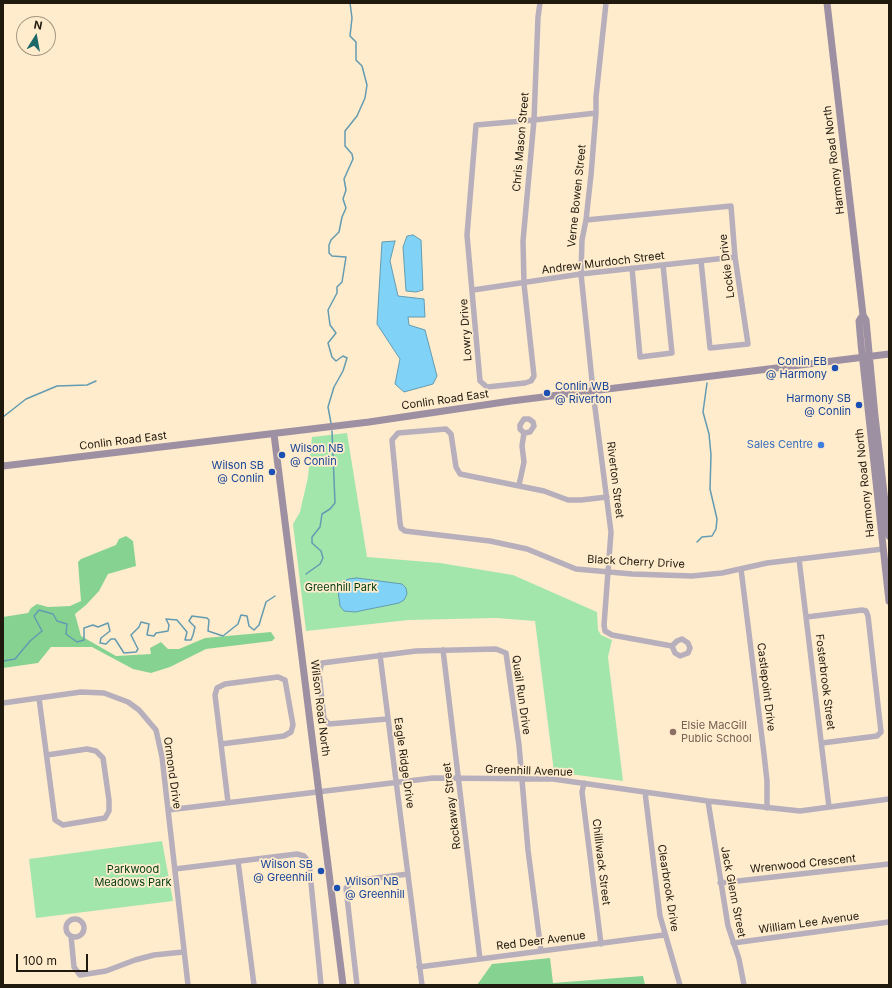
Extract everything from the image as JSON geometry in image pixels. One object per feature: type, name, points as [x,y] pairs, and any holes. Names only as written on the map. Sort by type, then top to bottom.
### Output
[{"type":"street","name":"Chris Mason Street","points":[[524,284],[524,220],[534,120],[538,17],[540,3]]},
{"type":"street","name":"Verne Bowen Street","points":[[593,391],[581,274],[582,240],[586,220],[596,113],[596,97],[606,3]]},
{"type":"street","name":"Harmony Road North","points":[[827,3],[863,315],[866,320],[866,357],[889,601]]},
{"type":"street","points":[[534,120],[596,113]]},
{"type":"street","name":"Lowry Drive","points":[[524,284],[534,376],[531,380],[525,383],[487,387],[480,381],[467,235],[476,125],[534,120]]},
{"type":"street","name":"Lockie Drive","points":[[586,220],[731,206],[735,257],[748,344],[710,348],[701,261]]},
{"type":"street","name":"Andrew Murdoch Street","points":[[473,290],[524,284],[581,274],[735,257]]},
{"type":"street","points":[[632,268],[640,357],[672,353],[663,265]]},
{"type":"street","name":"Conlin Road East","points":[[3,466],[274,434],[593,391],[716,377],[889,354]]},
{"type":"street","name":"Harmony Road North","points":[[866,357],[889,536]]},
{"type":"street","name":"Riverton Street","points":[[593,391],[611,532],[604,625],[605,631],[612,635],[672,646]]},
{"type":"street","name":"Black Cherry Drive","points":[[607,497],[568,500],[544,491],[460,474],[456,467],[451,434],[446,429],[398,433],[392,440],[400,524],[405,531],[490,540],[527,550],[576,569],[692,576],[722,573],[767,563],[883,549]]},
{"type":"street","points":[[519,485],[524,462],[522,446],[524,433]]},
{"type":"street","name":"Wilson Road North","points":[[274,434],[343,985]]},
{"type":"street","name":"Fosterbrook Street","points":[[799,559],[822,743],[828,807]]},
{"type":"street","name":"Castlepoint Drive","points":[[740,569],[764,754],[767,781],[767,808]]},
{"type":"street","points":[[806,617],[862,610],[866,611],[868,616],[881,732],[877,736],[822,743]]},
{"type":"street","name":"Quail Run Drive","points":[[387,719],[329,724],[324,719],[319,673],[322,663],[327,661],[416,651],[501,649],[506,653],[541,951]]},
{"type":"street","name":"Rockaway Street","points":[[443,650],[480,958]]},
{"type":"street","name":"Eagle Ridge Drive","points":[[380,655],[422,985]]},
{"type":"street","points":[[221,744],[284,736],[291,732],[293,724],[285,680],[278,677],[225,684],[217,688],[215,696],[228,802]]},
{"type":"street","name":"Ormond Drive","points":[[3,703],[81,692],[104,693],[128,702],[139,710],[156,730],[160,741],[183,952],[188,985]]},
{"type":"street","points":[[39,698],[56,820],[63,825],[105,818],[109,811],[109,800],[103,758],[96,751],[87,749],[47,755]]},
{"type":"street","name":"Greenhill Avenue","points":[[168,810],[433,778],[553,780],[708,801],[800,811],[889,799]]},
{"type":"street","name":"Chilliwack Street","points":[[584,783],[582,792],[601,944]]},
{"type":"street","name":"Clearbrook Drive","points":[[645,792],[660,916],[664,935],[680,985]]},
{"type":"street","name":"Jack Glenn Street","points":[[708,801],[720,883],[744,985]]},
{"type":"street","points":[[175,869],[297,854],[304,856],[307,859],[321,985]]},
{"type":"street","points":[[238,861],[254,985]]},
{"type":"street","name":"Wrenwood Crescent","points":[[720,883],[889,864]]},
{"type":"street","points":[[356,985],[346,888],[353,881],[408,874]]},
{"type":"street","name":"William Lee Avenue","points":[[733,943],[889,922]]},
{"type":"street","name":"Red Deer Avenue","points":[[420,967],[664,935]]},
{"type":"street","points":[[71,936],[74,967],[80,975],[106,971],[135,960],[154,955],[183,952]]},
{"type":"green space","name":"Greenhill Park","points":[[347,433],[367,557],[440,563],[513,575],[597,612],[598,630],[601,635],[612,640],[608,657],[623,781],[554,772],[535,621],[496,618],[409,620],[306,631],[293,524],[300,512],[308,477],[312,437]]},
{"type":"green space","points":[[126,536],[133,541],[136,566],[108,574],[99,591],[75,614],[81,636],[116,656],[151,654],[150,648],[161,642],[168,649],[179,649],[205,638],[271,632],[275,638],[272,641],[206,649],[170,667],[151,673],[133,669],[92,647],[51,647],[38,663],[3,668],[3,617],[28,613],[31,608],[37,604],[48,607],[70,606],[81,601],[78,562],[81,559],[116,545],[119,539]]},
{"type":"green space","name":"Parkwood Meadows Park","points":[[162,841],[173,901],[36,918],[29,859]]},
{"type":"green space","points":[[550,958],[553,983],[643,976],[645,985],[477,985],[492,964]]},
{"type":"water","points":[[413,235],[421,240],[423,290],[416,292],[406,291],[403,247],[407,236]]},
{"type":"water","points":[[395,241],[390,261],[398,296],[424,299],[425,317],[408,317],[409,325],[425,330],[437,376],[433,384],[404,392],[395,384],[400,359],[377,324],[382,242]]},
{"type":"water","points":[[357,578],[402,584],[406,588],[407,594],[404,600],[399,603],[355,612],[344,611],[340,606],[338,590],[340,584],[348,579]]},
{"type":"waterway","points":[[331,423],[328,407],[334,387],[343,371],[347,358],[343,356],[336,361],[332,357],[328,343],[336,333],[330,325],[328,310],[337,293],[337,287],[342,282],[346,257],[332,256],[329,253],[329,245],[331,240],[339,232],[342,217],[346,208],[343,199],[346,190],[344,179],[353,159],[352,154],[345,146],[345,131],[357,116],[365,98],[367,85],[362,66],[356,60],[356,42],[350,36],[352,18],[350,3]]},
{"type":"waterway","points":[[3,417],[26,399],[57,386],[87,385],[96,381]]},
{"type":"waterway","points":[[697,542],[702,537],[712,536],[716,529],[717,519],[710,489],[711,455],[709,434],[703,412],[707,383]]},
{"type":"waterway","points":[[306,574],[320,564],[323,558],[321,551],[312,543],[312,537],[320,527],[322,514],[330,509],[335,503],[332,431]]},
{"type":"waterway","points":[[3,661],[15,659],[30,641],[42,631],[34,616],[39,610],[53,614],[57,621],[67,624],[66,634],[77,642],[84,640],[84,628],[93,625],[98,627],[108,623],[110,631],[101,638],[100,643],[106,644],[111,639],[115,639],[124,653],[136,652],[138,649],[131,635],[139,627],[141,622],[149,624],[147,635],[154,636],[156,633],[168,631],[169,625],[166,619],[177,620],[187,632],[185,640],[191,640],[193,635],[195,627],[189,621],[192,616],[207,618],[209,620],[208,631],[223,636],[238,624],[241,615],[247,616],[249,626],[254,630],[259,625],[266,602],[275,596]]},
{"type":"place","name":"Conlin EB @ Harmony","points":[[835,368]]},
{"type":"place","name":"Conlin WB @ Riverton","points":[[547,393]]},
{"type":"place","name":"Harmony SB @ Conlin","points":[[859,405]]},
{"type":"place","name":"Sales Centre","points":[[821,445]]},
{"type":"place","name":"Wilson NB @ Conlin","points":[[282,455]]},
{"type":"place","name":"Wilson SB @ Conlin","points":[[272,472]]},
{"type":"place","name":"Elsie MacGill Public School","points":[[673,732]]},
{"type":"place","name":"Wilson SB @ Greenhill","points":[[321,871]]},
{"type":"place","name":"Wilson NB @ Greenhill","points":[[337,888]]}]
